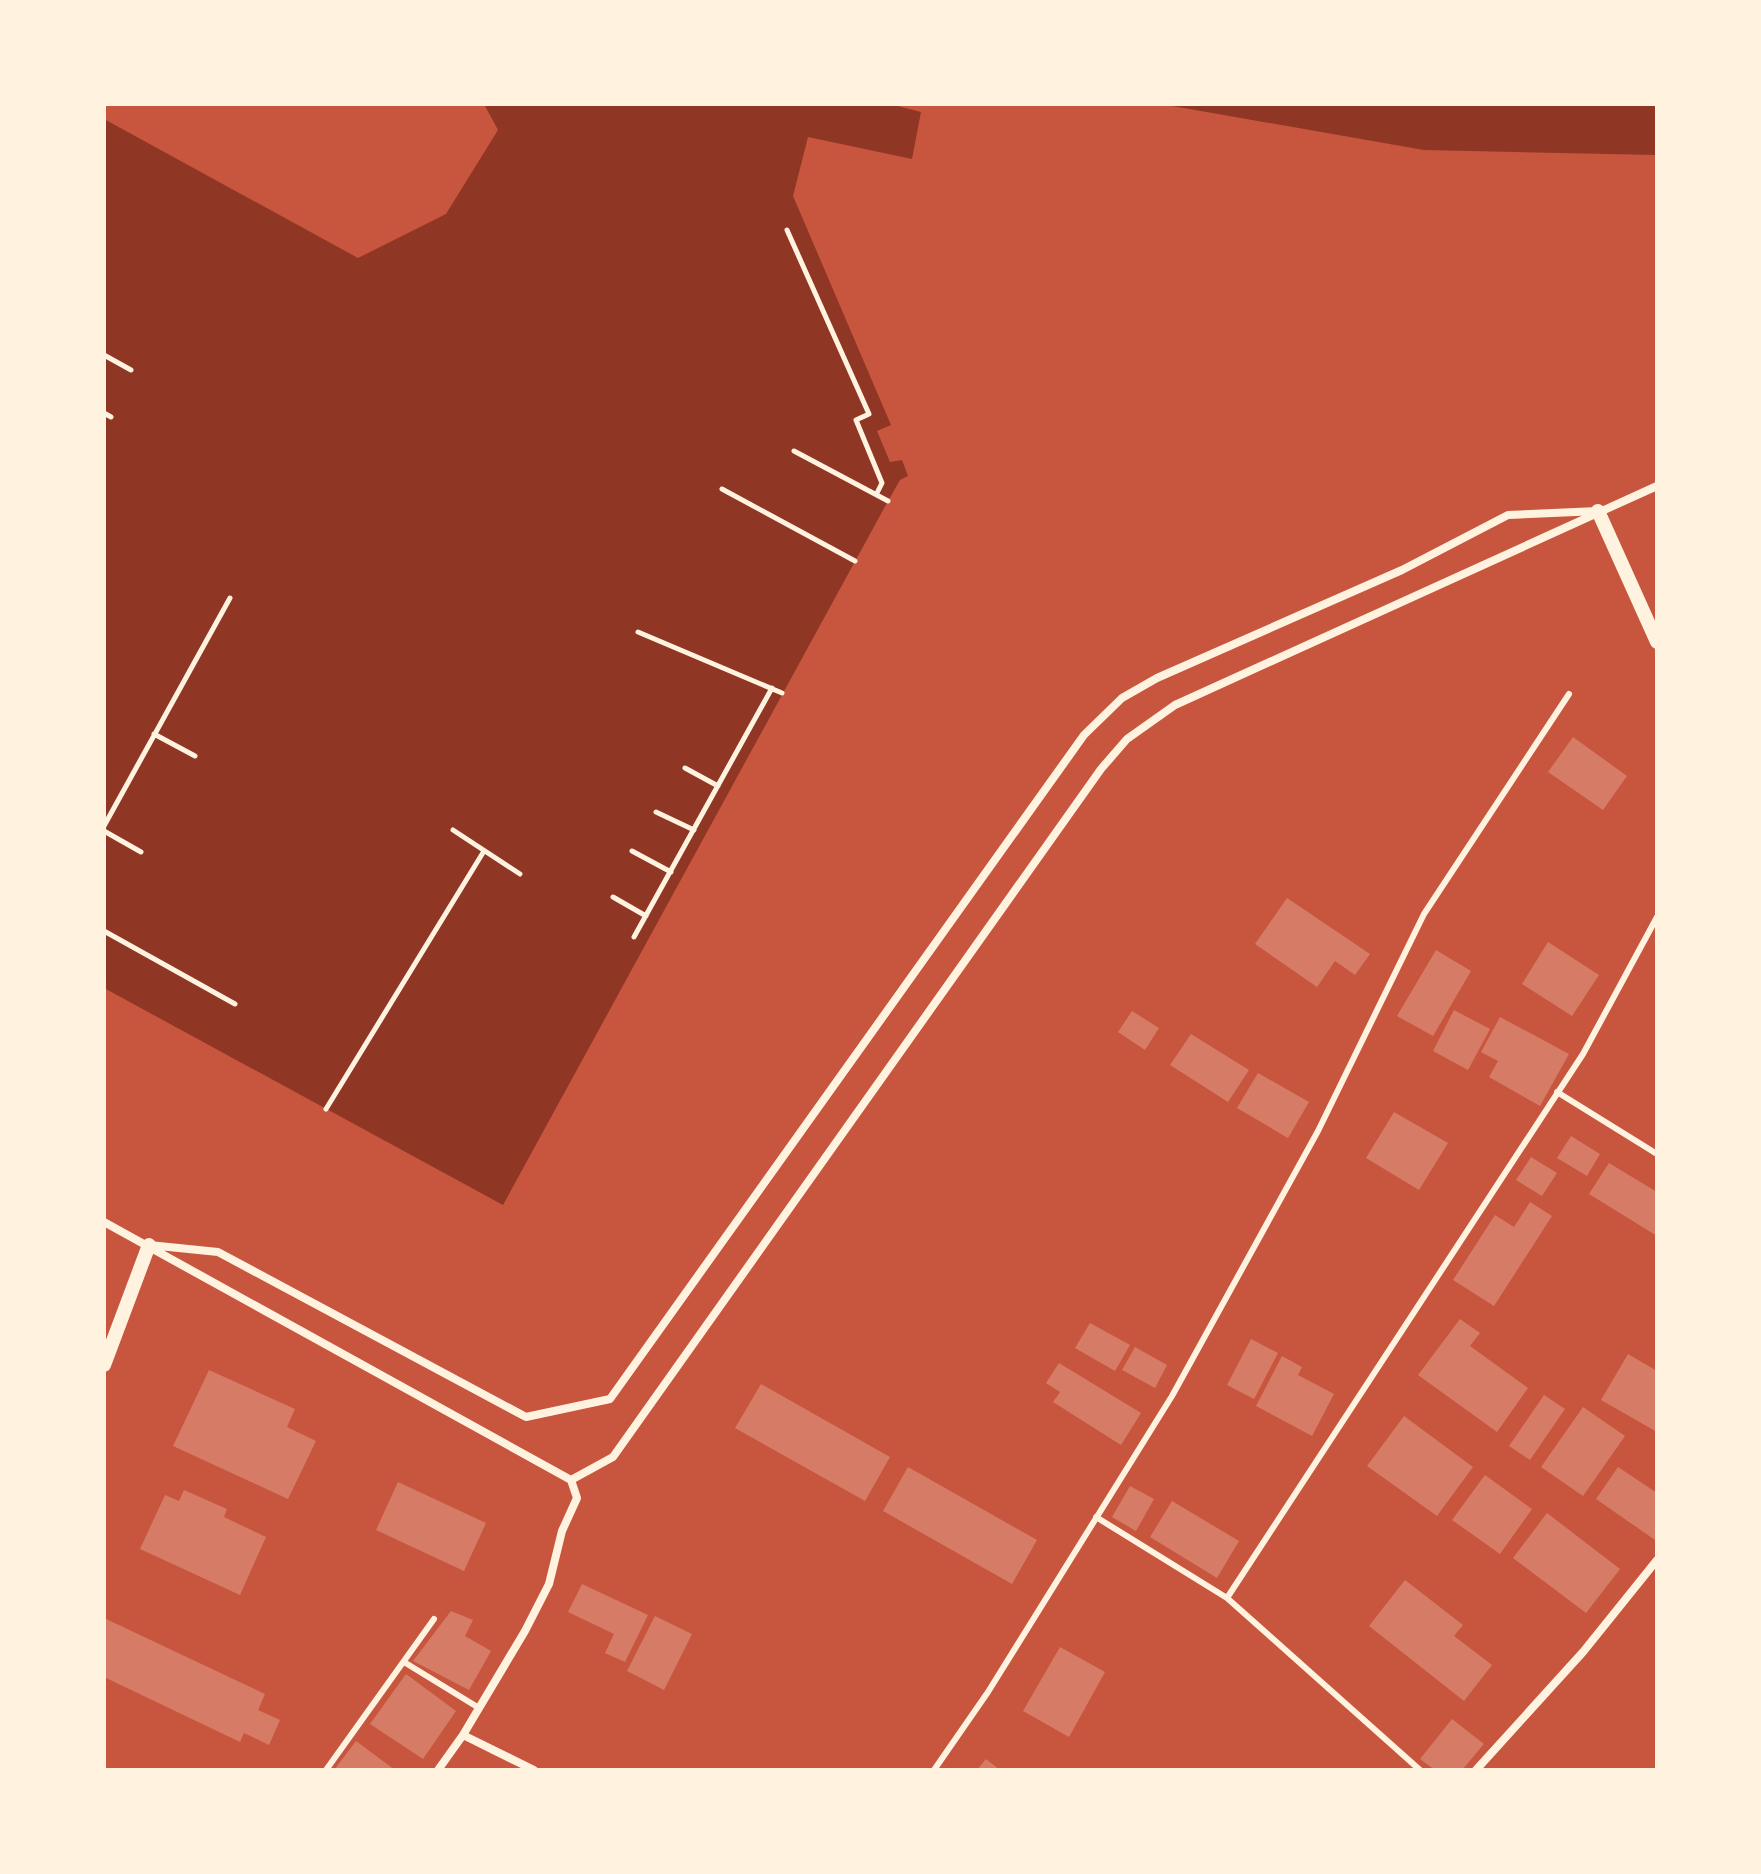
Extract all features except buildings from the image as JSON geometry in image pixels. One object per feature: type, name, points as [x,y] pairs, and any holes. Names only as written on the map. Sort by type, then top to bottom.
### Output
[{"type":"street","points":[[571,1480],[613,1457],[1101,769],[1127,739],[1175,705],[1657,486]]},
{"type":"street","points":[[1598,511],[1657,642]]},
{"type":"street","points":[[149,1245],[218,1252],[526,1417],[610,1399],[1084,735],[1122,698],[1191,662],[1389,576],[1508,515],[1598,511]]},
{"type":"street","points":[[104,1222],[571,1480],[577,1498],[562,1531],[549,1584],[463,1735],[438,1770]]},
{"type":"street","points":[[104,1365],[149,1245]]},
{"type":"street","points":[[1476,1770],[1583,1652],[1657,1560]]},
{"type":"street","points":[[463,1735],[534,1770]]},
{"type":"lane","points":[[934,1770],[988,1692],[1172,1396],[1318,1131],[1424,914],[1569,694]]},
{"type":"lane","points":[[1227,1598],[1557,1092],[1627,977],[1657,917]]},
{"type":"lane","points":[[1557,1092],[1657,1154]]},
{"type":"lane","points":[[1096,1517],[1227,1598],[1420,1770]]},
{"type":"lane","points":[[326,1770],[434,1619]]},
{"type":"lane","points":[[404,1662],[479,1708]]},
{"type":"path","points":[[787,230],[869,414],[856,420],[882,483],[877,493]]},
{"type":"path","points":[[104,355],[131,370]]},
{"type":"path","points":[[104,413],[111,417]]},
{"type":"path","points":[[794,451],[888,501]]},
{"type":"path","points":[[722,489],[855,561]]},
{"type":"path","points":[[141,852],[104,828],[230,598]]},
{"type":"path","points":[[638,632],[782,693]]},
{"type":"path","points":[[634,937],[772,688]]},
{"type":"path","points":[[154,734],[195,756]]},
{"type":"path","points":[[685,768],[718,786]]},
{"type":"path","points":[[656,812],[694,830]]},
{"type":"path","points":[[453,830],[520,874]]},
{"type":"path","points":[[326,1109],[484,851]]},
{"type":"path","points":[[632,851],[671,872]]},
{"type":"path","points":[[613,897],[646,916]]},
{"type":"path","points":[[104,931],[235,1004]]},
{"type":"shaded area","points":[[484,104],[890,104],[921,112],[912,159],[808,137],[793,196],[891,425],[877,431],[890,462],[902,460],[908,476],[900,480],[888,501],[503,1205],[104,988],[104,119],[358,258],[446,214],[498,130]]},
{"type":"shaded area","points":[[1161,104],[1657,104],[1657,155],[1424,150]]}]
